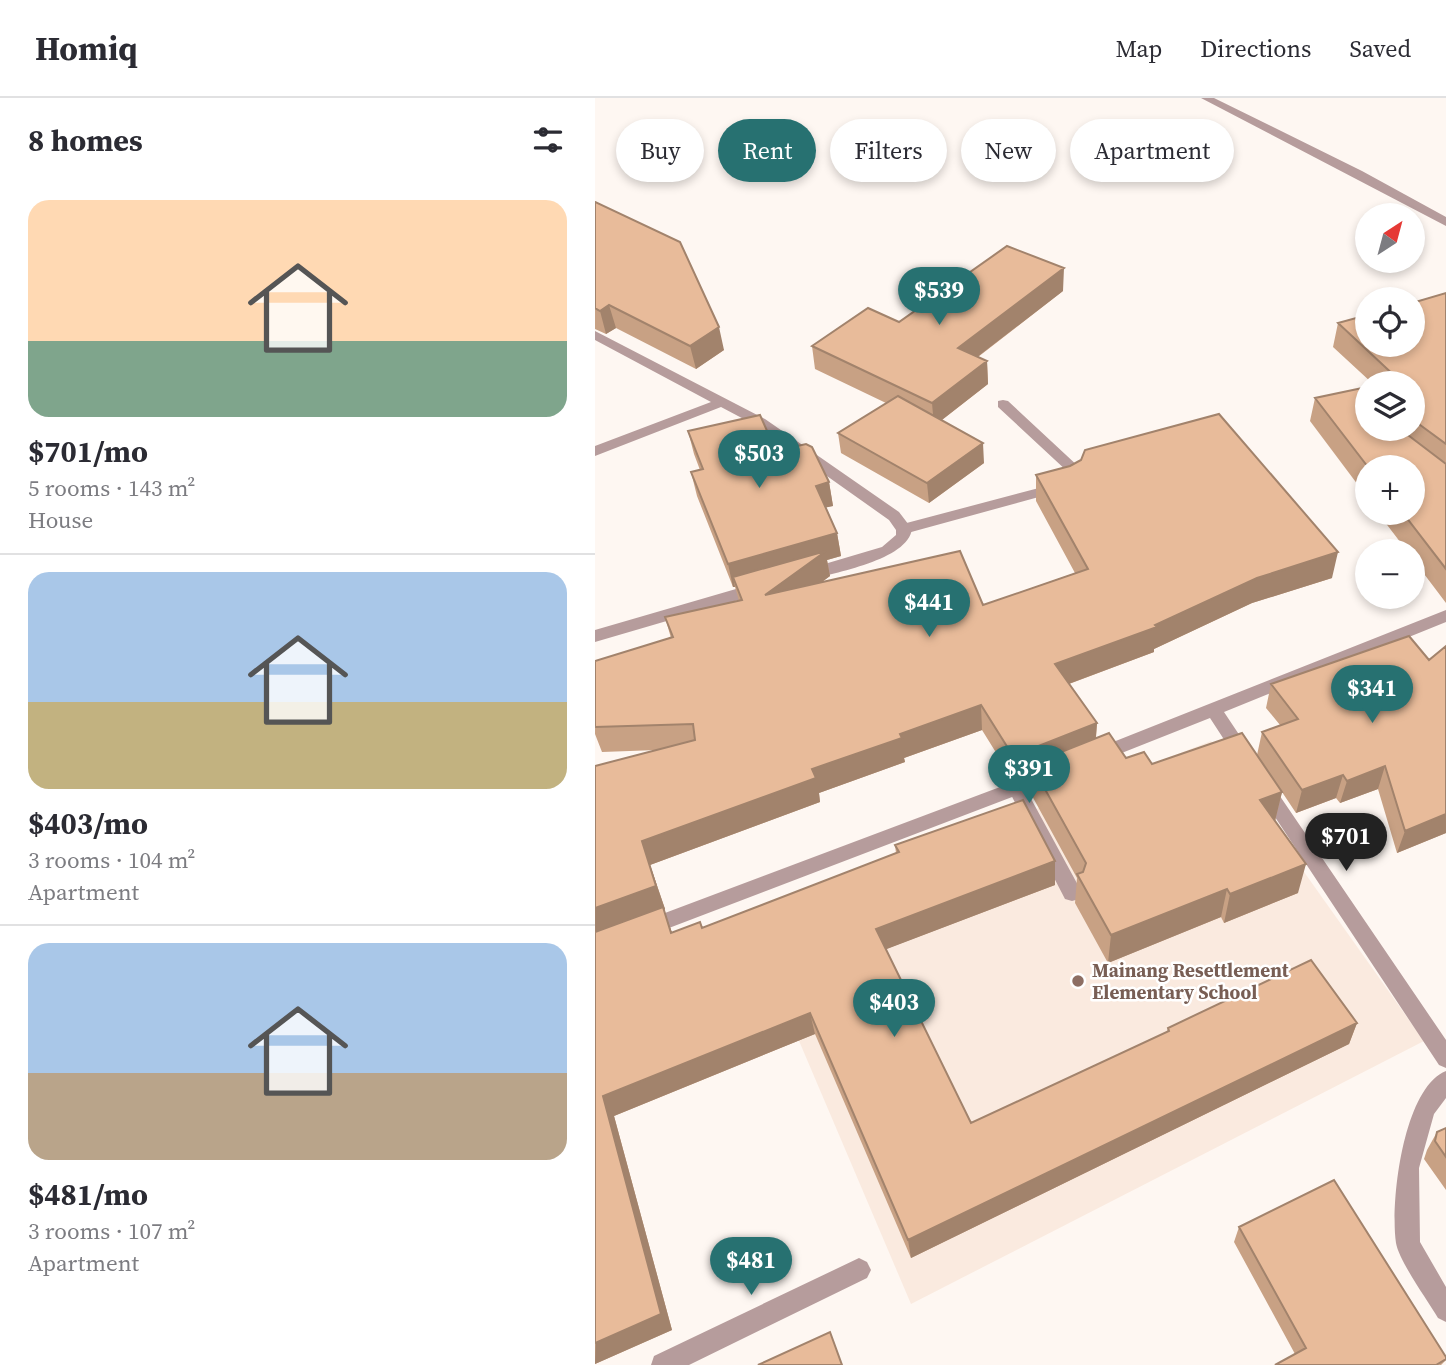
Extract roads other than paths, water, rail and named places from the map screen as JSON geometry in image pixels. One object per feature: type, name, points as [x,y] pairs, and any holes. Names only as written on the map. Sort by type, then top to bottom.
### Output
[{"type":"street","points":[[1206,98],[1358,173],[1446,222]]},
{"type":"street","points":[[595,335],[759,422],[894,516],[904,529],[903,537],[887,551],[595,636]]},
{"type":"street","points":[[595,451],[722,402]]},
{"type":"street","points":[[904,529],[1063,486],[1074,480],[1075,471],[1003,404]]},
{"type":"street","points":[[633,933],[1017,789],[1446,616]]},
{"type":"street","points":[[1213,709],[1446,1058]]},
{"type":"street","points":[[1017,789],[1072,893]]},
{"type":"street","points":[[1446,1081],[1425,1109],[1408,1168],[1408,1244],[1446,1310]]},
{"type":"street","points":[[663,1365],[859,1270]]},
{"type":"place","name":"Mainang Resettlement Elementary School","points":[[1078,981]]}]
